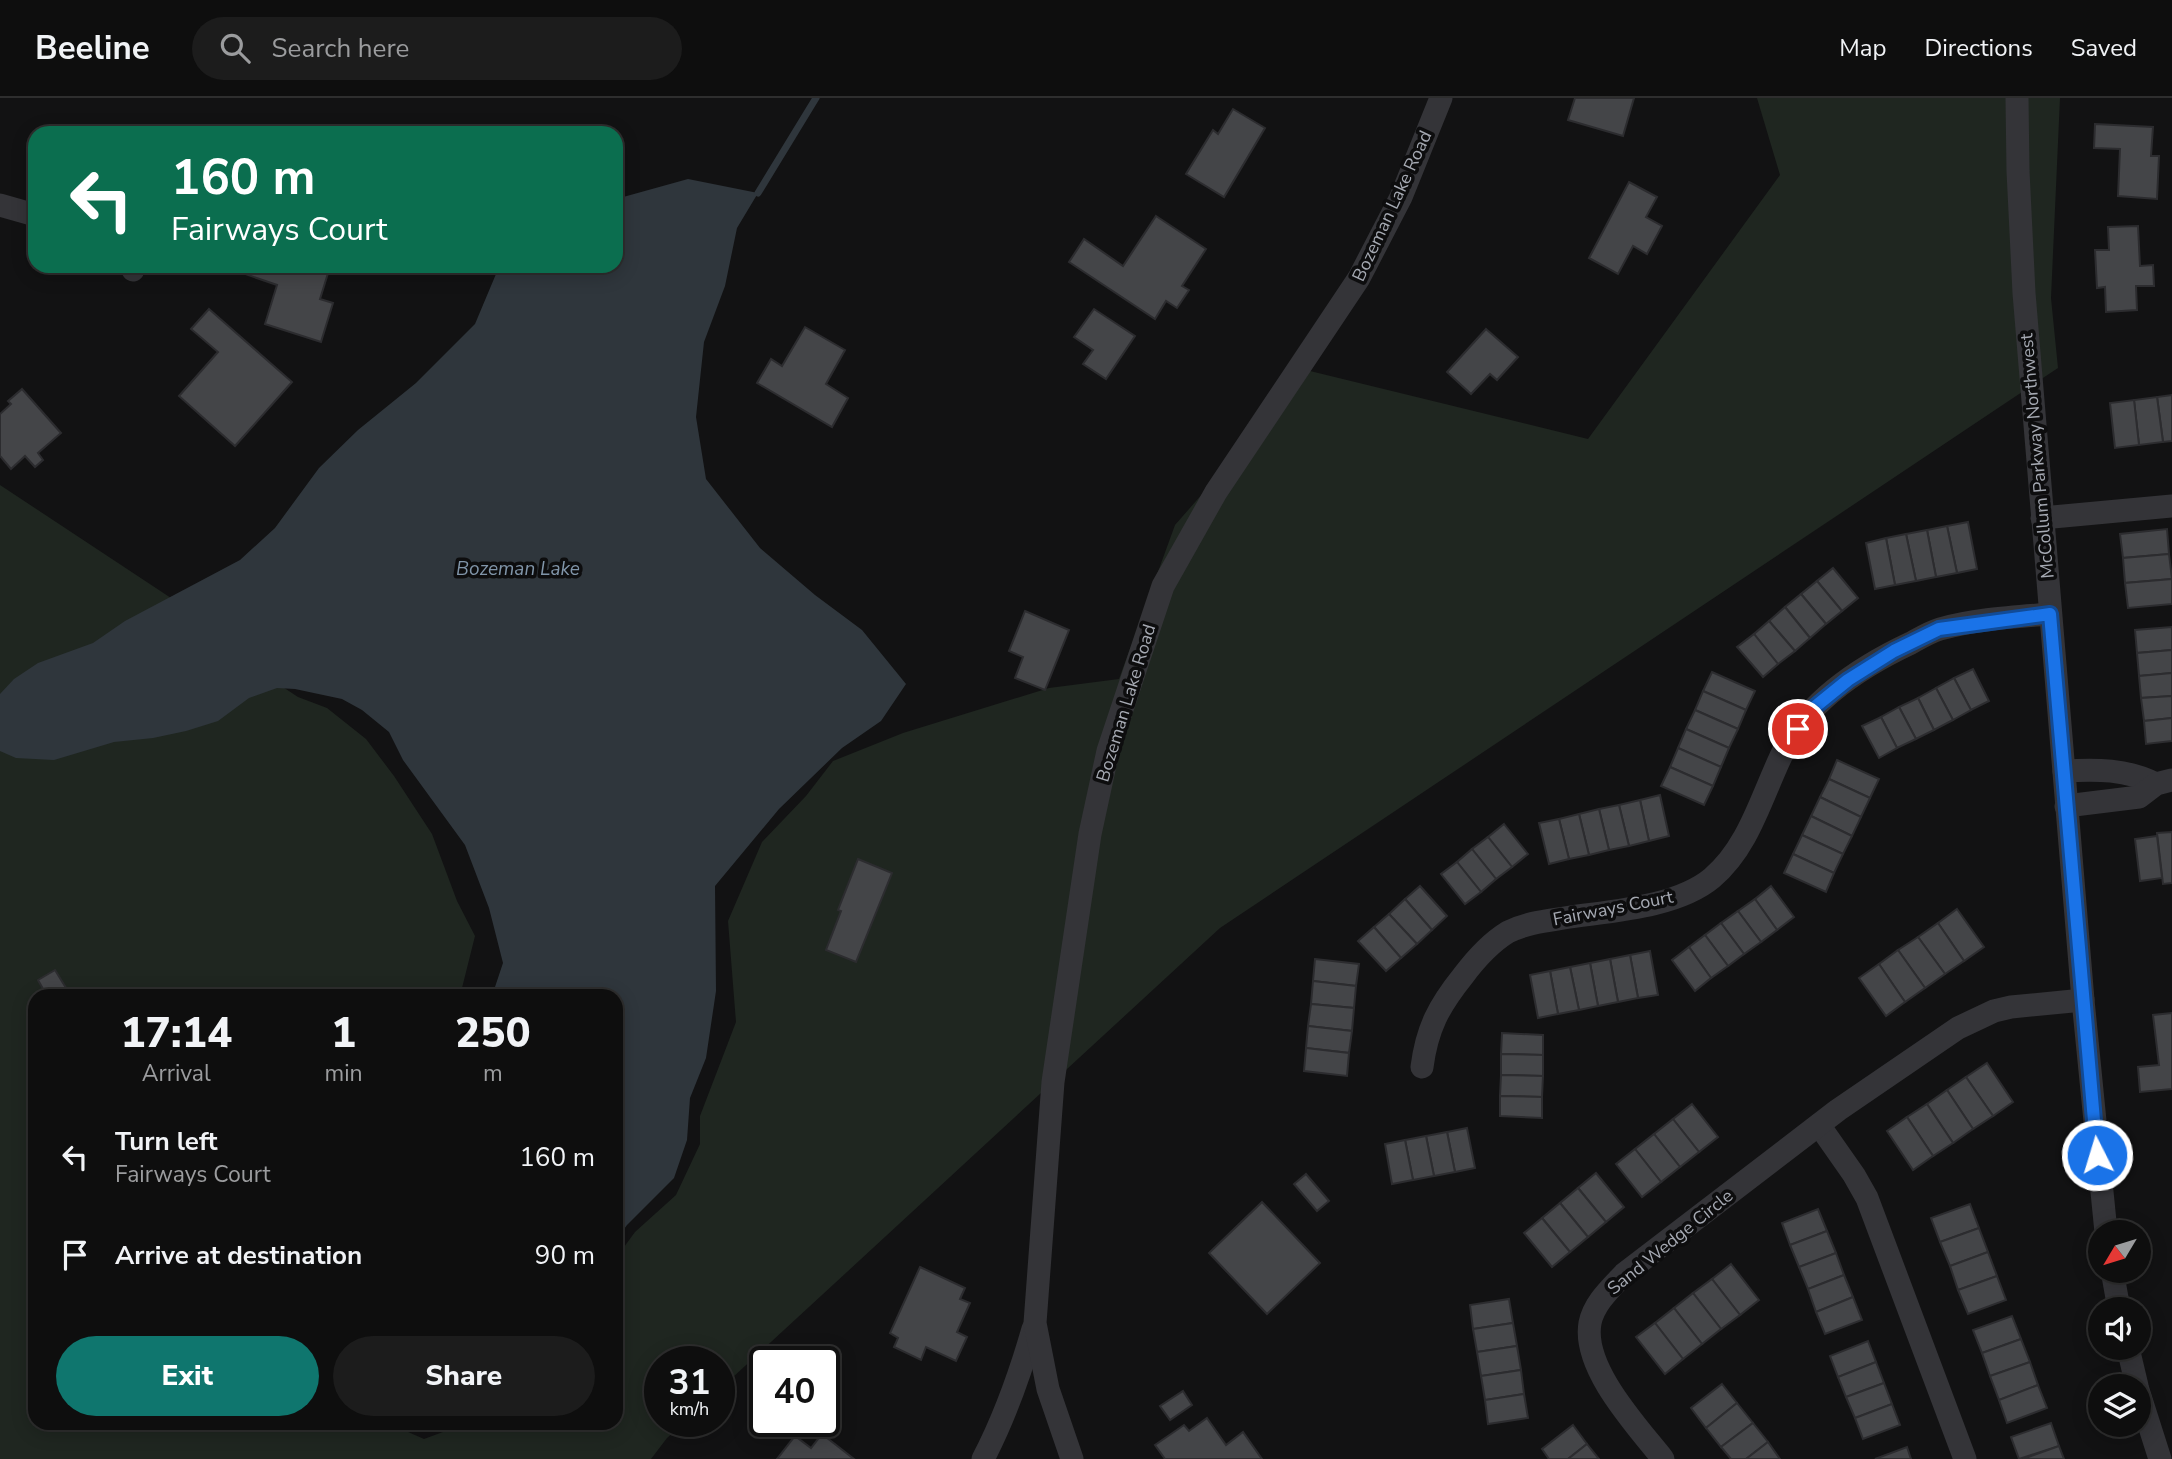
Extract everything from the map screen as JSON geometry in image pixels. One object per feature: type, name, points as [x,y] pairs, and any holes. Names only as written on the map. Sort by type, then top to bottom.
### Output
[{"type":"street","name":"Bozeman Lake Road","points":[[1072,1459],[1048,1389],[1035,1323],[1053,1082],[1090,834],[1108,751],[1163,586],[1216,492],[1359,278],[1401,197],[1441,98]]},
{"type":"street","name":"McCollum Parkway Northwest","points":[[2017,98],[2021,254],[2083,1000],[2105,1220]]},
{"type":"street","points":[[0,205],[28,213]]},
{"type":"street","points":[[2042,518],[2172,506]]},
{"type":"street","name":"Fairways Court","points":[[1422,1066],[1426,1040],[1437,1014],[1452,990],[1489,947],[1508,933],[1532,922],[1662,902],[1709,880],[1743,842],[1785,747],[1811,710],[1848,680],[1894,651],[1939,629],[2050,614]]},
{"type":"street","points":[[2064,771],[2098,769],[2164,782]]},
{"type":"street","points":[[2067,806],[2139,797],[2164,782]]},
{"type":"street","name":"Sand Wedge Circle","points":[[1663,1459],[1619,1403],[1594,1360],[1590,1323],[1602,1297],[1624,1274],[1819,1125],[1947,1035],[1974,1020],[2011,1007],[2083,1000]]},
{"type":"street","points":[[1819,1125],[1867,1198],[1965,1459]]},
{"type":"street","points":[[984,1459],[1017,1384],[1035,1323]]},
{"type":"street","points":[[2151,1430],[2160,1459]]},
{"type":"shaded area","points":[[1757,98],[2060,98],[2051,298],[2058,368],[1220,928],[767,1346],[749,1346],[749,1362],[735,1375],[735,1346],[644,1346],[644,1437],[668,1437],[651,1459],[0,1459],[0,485],[227,635],[263,674],[298,697],[327,708],[366,739],[432,834],[457,901],[475,936],[462,989],[28,989],[28,1430],[404,1430],[424,1439],[448,1430],[623,1430],[623,1248],[635,1232],[676,1195],[700,1144],[700,1116],[736,1022],[728,921],[762,842],[806,796],[833,761],[903,733],[1049,688],[1119,679],[1175,525],[1310,371],[1588,439],[1780,175]]},
{"type":"water","name":"Bozeman Lake","points":[[688,179],[758,193],[737,228],[725,286],[704,342],[696,417],[706,479],[760,548],[815,595],[862,630],[906,684],[881,721],[842,748],[779,809],[715,886],[716,991],[706,1058],[690,1098],[687,1140],[674,1178],[623,1230],[623,989],[494,989],[503,963],[489,908],[465,845],[403,760],[389,732],[362,710],[342,699],[277,688],[249,698],[218,721],[186,731],[114,742],[54,760],[16,758],[0,751],[0,694],[14,679],[38,663],[93,643],[125,621],[240,560],[275,528],[319,468],[358,430],[416,383],[475,324],[496,273],[623,273],[623,197]]},
{"type":"building","points":[[1575,98],[1634,98],[1623,136],[1568,120]]},
{"type":"building","points":[[1233,109],[1265,128],[1224,197],[1186,174],[1213,130],[1218,134]]},
{"type":"building","points":[[2095,124],[2153,127],[2151,156],[2159,156],[2157,199],[2118,196],[2120,149],[2094,148]]},
{"type":"building","points":[[1629,182],[1657,197],[1646,217],[1662,226],[1647,254],[1633,246],[1618,274],[1589,258]]},
{"type":"building","points":[[1156,216],[1206,249],[1182,286],[1189,290],[1177,308],[1166,301],[1155,319],[1069,262],[1084,239],[1123,266]]},
{"type":"building","points":[[2138,226],[2140,266],[2153,265],[2154,286],[2136,286],[2137,310],[2106,312],[2105,287],[2097,288],[2095,250],[2109,250],[2108,227]]},
{"type":"building","points":[[328,273],[320,299],[333,303],[321,342],[265,324],[277,285],[245,274]]},
{"type":"building","points":[[209,309],[292,382],[235,446],[179,396],[218,352],[191,329]]},
{"type":"building","points":[[1094,309],[1135,336],[1106,379],[1083,364],[1093,350],[1074,337]]},
{"type":"building","points":[[805,327],[845,350],[826,384],[848,398],[832,427],[757,383],[771,359],[782,366]]},
{"type":"building","points":[[1486,329],[1518,357],[1497,380],[1490,374],[1471,394],[1447,372]]},
{"type":"building","points":[[22,389],[61,433],[38,453],[43,460],[35,467],[25,456],[11,469],[0,456],[0,414],[11,404],[8,401]]},
{"type":"building","points":[[2172,395],[2172,441],[2163,442],[2157,397]]},
{"type":"building","points":[[2157,397],[2163,442],[2139,445],[2134,400]]},
{"type":"building","points":[[2134,400],[2139,445],[2115,448],[2110,403]]},
{"type":"building","points":[[1968,522],[1977,569],[1957,573],[1947,526]]},
{"type":"building","points":[[1947,526],[1957,573],[1936,577],[1927,530]]},
{"type":"building","points":[[2167,529],[2169,554],[2123,558],[2120,534]]},
{"type":"building","points":[[1927,530],[1936,577],[1916,581],[1906,534]]},
{"type":"building","points":[[1906,534],[1916,581],[1895,585],[1886,538]]},
{"type":"building","points":[[1886,538],[1895,585],[1875,589],[1866,543]]},
{"type":"building","points":[[2169,554],[2172,579],[2125,583],[2123,558]]},
{"type":"building","points":[[1833,568],[1858,598],[1842,611],[1817,581]]},
{"type":"building","points":[[2172,579],[2172,604],[2128,608],[2125,583]]},
{"type":"building","points":[[1817,581],[1842,611],[1826,624],[1801,594]]},
{"type":"building","points":[[1801,594],[1826,624],[1810,638],[1785,607]]},
{"type":"building","points":[[1785,607],[1810,638],[1795,651],[1769,621]]},
{"type":"building","points":[[1025,611],[1069,630],[1045,690],[1015,678],[1023,657],[1009,651]]},
{"type":"building","points":[[1769,621],[1795,651],[1778,664],[1754,634]]},
{"type":"building","points":[[2172,627],[2172,650],[2137,653],[2135,630]]},
{"type":"building","points":[[1754,634],[1778,664],[1763,677],[1737,647]]},
{"type":"building","points":[[2172,650],[2172,673],[2139,676],[2137,653]]},
{"type":"building","points":[[1973,669],[1989,701],[1971,710],[1954,678]]},
{"type":"building","points":[[1712,672],[1755,691],[1746,710],[1703,691]]},
{"type":"building","points":[[2172,673],[2172,696],[2141,698],[2139,676]]},
{"type":"building","points":[[1954,678],[1971,710],[1953,720],[1936,688]]},
{"type":"building","points":[[1936,688],[1953,720],[1934,730],[1918,698]]},
{"type":"building","points":[[1703,691],[1746,710],[1738,729],[1695,710]]},
{"type":"building","points":[[2172,696],[2172,718],[2144,721],[2141,698]]},
{"type":"building","points":[[1918,698],[1934,730],[1916,739],[1899,707]]},
{"type":"building","points":[[1899,707],[1916,739],[1897,748],[1881,717]]},
{"type":"building","points":[[1695,710],[1738,729],[1729,748],[1686,729]]},
{"type":"building","points":[[1881,717],[1897,748],[1879,758],[1862,726]]},
{"type":"building","points":[[2172,718],[2172,741],[2146,744],[2144,721]]},
{"type":"building","points":[[1686,729],[1729,748],[1721,767],[1678,748]]},
{"type":"building","points":[[1678,748],[1721,767],[1713,786],[1670,767]]},
{"type":"building","points":[[1837,760],[1879,779],[1870,798],[1829,779]]},
{"type":"building","points":[[1670,767],[1713,786],[1704,805],[1661,786]]},
{"type":"building","points":[[1829,779],[1870,798],[1861,817],[1820,797]]},
{"type":"building","points":[[1660,795],[1669,836],[1649,841],[1640,800]]},
{"type":"building","points":[[1820,797],[1861,817],[1852,836],[1811,816]]},
{"type":"building","points":[[1640,800],[1649,841],[1629,846],[1619,805]]},
{"type":"building","points":[[1619,805],[1629,846],[1609,850],[1599,809]]},
{"type":"building","points":[[1599,809],[1609,850],[1589,855],[1579,814]]},
{"type":"building","points":[[1579,814],[1589,855],[1569,859],[1559,819]]},
{"type":"building","points":[[1811,816],[1852,836],[1843,854],[1802,835]]},
{"type":"building","points":[[1559,819],[1569,859],[1549,864],[1539,823]]},
{"type":"building","points":[[1504,824],[1528,854],[1512,867],[1488,837]]},
{"type":"building","points":[[2172,832],[2172,883],[2163,884],[2157,833]]},
{"type":"building","points":[[1802,835],[1843,854],[1834,873],[1793,854]]},
{"type":"building","points":[[2157,836],[2162,878],[2140,881],[2135,839]]},
{"type":"building","points":[[1488,837],[1512,867],[1496,879],[1472,849]]},
{"type":"building","points":[[1472,849],[1496,879],[1481,892],[1457,862]]},
{"type":"building","points":[[1793,854],[1834,873],[1826,892],[1784,873]]},
{"type":"building","points":[[858,859],[892,873],[856,962],[826,950]]},
{"type":"building","points":[[1457,862],[1481,892],[1465,904],[1441,874]]},
{"type":"building","points":[[1420,886],[1447,916],[1432,930],[1405,899]]},
{"type":"building","points":[[1771,886],[1794,917],[1777,930],[1755,899]]},
{"type":"building","points":[[1405,899],[1432,930],[1417,944],[1389,914]]},
{"type":"building","points":[[1755,899],[1777,930],[1761,942],[1738,911]]},
{"type":"building","points":[[1957,909],[1984,947],[1964,961],[1938,923]]},
{"type":"building","points":[[1738,911],[1761,942],[1744,954],[1721,923]]},
{"type":"building","points":[[1389,914],[1417,944],[1401,958],[1374,927]]},
{"type":"building","points":[[1721,923],[1744,954],[1728,966],[1705,935]]},
{"type":"building","points":[[1938,923],[1964,961],[1945,974],[1918,937]]},
{"type":"building","points":[[1374,927],[1401,958],[1386,971],[1358,941]]},
{"type":"building","points":[[1705,935],[1728,966],[1711,978],[1689,947]]},
{"type":"building","points":[[1918,937],[1945,974],[1925,988],[1898,950]]},
{"type":"building","points":[[1689,947],[1711,978],[1695,991],[1672,960]]},
{"type":"building","points":[[1898,950],[1925,988],[1905,1002],[1879,964]]},
{"type":"building","points":[[1650,951],[1658,995],[1638,998],[1630,955]]},
{"type":"building","points":[[1630,955],[1638,998],[1618,1002],[1610,959]]},
{"type":"building","points":[[1315,959],[1359,964],[1356,986],[1313,981]]},
{"type":"building","points":[[1610,959],[1618,1002],[1598,1006],[1590,963]]},
{"type":"building","points":[[1590,963],[1598,1006],[1579,1010],[1570,967]]},
{"type":"building","points":[[1879,964],[1905,1002],[1886,1016],[1859,978]]},
{"type":"building","points":[[1570,967],[1579,1010],[1558,1014],[1550,971]]},
{"type":"building","points":[[55,970],[67,989],[43,989],[38,980]]},
{"type":"building","points":[[1550,971],[1558,1014],[1538,1018],[1530,975]]},
{"type":"building","points":[[1313,981],[1356,986],[1354,1008],[1311,1004]]},
{"type":"building","points":[[1311,1004],[1354,1008],[1352,1031],[1308,1026]]},
{"type":"building","points":[[2172,1013],[2172,1089],[2140,1092],[2138,1067],[2159,1065],[2153,1015]]},
{"type":"building","points":[[1308,1026],[1352,1031],[1349,1053],[1306,1048]]},
{"type":"building","points":[[1502,1033],[1543,1035],[1543,1055],[1501,1054]]},
{"type":"building","points":[[1306,1048],[1349,1053],[1347,1076],[1304,1071]]},
{"type":"building","points":[[1501,1054],[1543,1055],[1543,1076],[1501,1075]]},
{"type":"building","points":[[1987,1063],[2013,1102],[1993,1116],[1966,1077]]},
{"type":"building","points":[[1501,1075],[1543,1076],[1542,1097],[1500,1096]]},
{"type":"building","points":[[1966,1077],[1993,1116],[1973,1129],[1947,1090]]},
{"type":"building","points":[[1947,1090],[1973,1129],[1953,1143],[1927,1104]]},
{"type":"building","points":[[1500,1096],[1542,1097],[1542,1118],[1500,1116]]},
{"type":"building","points":[[1692,1104],[1718,1137],[1699,1152],[1673,1119]]},
{"type":"building","points":[[1927,1104],[1953,1143],[1933,1156],[1907,1117]]},
{"type":"building","points":[[1907,1117],[1933,1156],[1913,1170],[1887,1131]]},
{"type":"building","points":[[1673,1119],[1699,1152],[1680,1167],[1654,1134]]},
{"type":"building","points":[[1467,1128],[1475,1168],[1455,1172],[1447,1132]]},
{"type":"building","points":[[1447,1132],[1455,1172],[1434,1176],[1426,1136]]},
{"type":"building","points":[[1654,1134],[1680,1167],[1661,1182],[1635,1149]]},
{"type":"building","points":[[1426,1136],[1434,1176],[1413,1180],[1405,1140]]},
{"type":"building","points":[[1405,1140],[1413,1180],[1392,1184],[1385,1144]]},
{"type":"building","points":[[1635,1149],[1661,1182],[1642,1197],[1616,1164]]},
{"type":"building","points":[[1596,1173],[1624,1207],[1606,1222],[1578,1188]]},
{"type":"building","points":[[1306,1174],[1329,1201],[1317,1211],[1294,1184]]},
{"type":"building","points":[[1578,1188],[1606,1222],[1588,1237],[1560,1203]]},
{"type":"building","points":[[1262,1202],[1320,1263],[1267,1314],[1209,1253]]},
{"type":"building","points":[[1560,1203],[1588,1237],[1570,1252],[1542,1218]]},
{"type":"building","points":[[1970,1204],[1979,1228],[1940,1242],[1931,1218]]},
{"type":"building","points":[[1818,1209],[1827,1231],[1790,1245],[1782,1223]]},
{"type":"building","points":[[1542,1218],[1570,1252],[1552,1267],[1524,1233]]},
{"type":"building","points":[[1979,1228],[1988,1252],[1950,1266],[1940,1242]]},
{"type":"building","points":[[1827,1231],[1836,1253],[1799,1267],[1790,1245]]},
{"type":"building","points":[[1988,1252],[1997,1276],[1958,1290],[1950,1266]]},
{"type":"building","points":[[1836,1253],[1844,1275],[1808,1289],[1799,1267]]},
{"type":"building","points":[[1731,1264],[1759,1300],[1740,1315],[1712,1279]]},
{"type":"building","points":[[920,1267],[965,1288],[960,1299],[970,1303],[957,1332],[967,1337],[956,1361],[926,1347],[921,1360],[894,1347],[898,1338],[890,1333]]},
{"type":"building","points":[[1844,1275],[1853,1297],[1816,1312],[1808,1289]]},
{"type":"building","points":[[1997,1276],[2006,1300],[1968,1314],[1958,1290]]},
{"type":"building","points":[[1712,1279],[1740,1315],[1721,1329],[1693,1293]]},
{"type":"building","points":[[1693,1293],[1721,1329],[1702,1344],[1674,1308]]},
{"type":"building","points":[[1853,1297],[1862,1320],[1825,1334],[1816,1312]]},
{"type":"building","points":[[1509,1299],[1513,1323],[1473,1329],[1470,1305]]},
{"type":"building","points":[[1674,1308],[1702,1344],[1683,1359],[1655,1323]]},
{"type":"building","points":[[2012,1316],[2021,1339],[1982,1353],[1973,1330]]},
{"type":"building","points":[[1513,1323],[1517,1346],[1477,1352],[1473,1329]]},
{"type":"building","points":[[1655,1323],[1683,1359],[1665,1374],[1636,1337]]},
{"type":"building","points":[[2021,1339],[2030,1362],[1990,1376],[1982,1353]]},
{"type":"building","points":[[1868,1341],[1876,1362],[1838,1377],[1830,1356]]},
{"type":"building","points":[[1517,1346],[1521,1370],[1481,1376],[1477,1352]]},
{"type":"building","points":[[1876,1362],[1884,1383],[1846,1397],[1838,1377]]},
{"type":"building","points":[[2030,1362],[2038,1385],[1999,1400],[1990,1376]]},
{"type":"building","points":[[1521,1370],[1524,1394],[1485,1400],[1481,1376]]},
{"type":"building","points":[[1884,1383],[1892,1404],[1855,1418],[1846,1397]]},
{"type":"building","points":[[1722,1384],[1737,1403],[1706,1428],[1691,1408]]},
{"type":"building","points":[[2038,1385],[2047,1408],[2007,1423],[1999,1400]]},
{"type":"building","points":[[1183,1391],[1192,1405],[1170,1420],[1160,1406]]},
{"type":"building","points":[[1524,1394],[1528,1418],[1488,1424],[1485,1400]]},
{"type":"building","points":[[1737,1403],[1753,1423],[1721,1447],[1706,1428]]},
{"type":"building","points":[[1892,1404],[1900,1425],[1863,1439],[1855,1418]]},
{"type":"building","points":[[1207,1418],[1226,1445],[1243,1432],[1262,1459],[1165,1459],[1155,1445],[1184,1425],[1189,1431]]},
{"type":"building","points":[[1753,1423],[1768,1442],[1746,1459],[1731,1459],[1721,1447]]},
{"type":"building","points":[[2051,1423],[2059,1446],[2019,1459],[2011,1437]]},
{"type":"building","points":[[1573,1425],[1587,1444],[1568,1459],[1549,1459],[1542,1449]]},
{"type":"building","points":[[794,1437],[811,1448],[820,1437],[826,1437],[854,1459],[777,1459]]},
{"type":"building","points":[[1768,1442],[1780,1459],[1746,1459]]},
{"type":"building","points":[[1587,1444],[1599,1459],[1568,1459]]},
{"type":"building","points":[[2059,1446],[2064,1459],[2023,1459]]},
{"type":"building","points":[[1907,1447],[1911,1459],[1875,1459]]},
{"type":"waterway","points":[[758,193],[816,98]]},
{"type":"route","points":[[1798,729],[1811,710],[1848,680],[1894,651],[1939,629],[2050,614],[2097,1155]]}]
